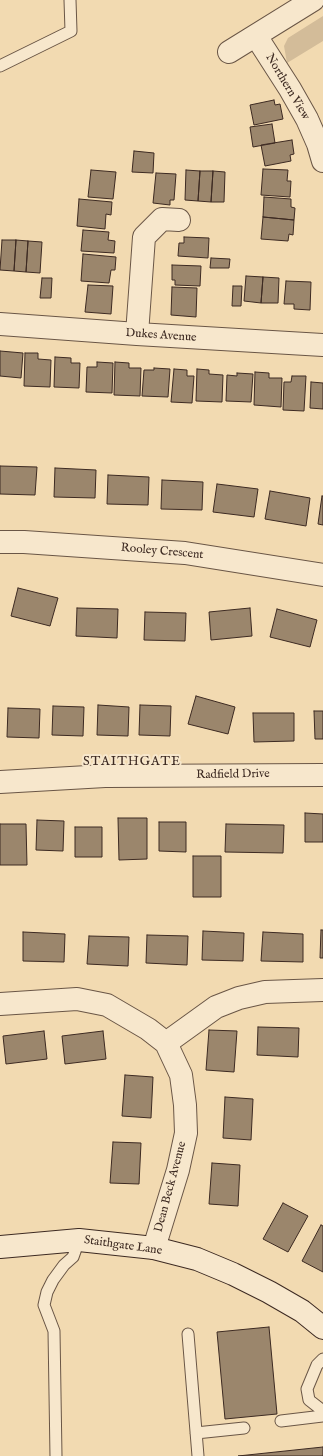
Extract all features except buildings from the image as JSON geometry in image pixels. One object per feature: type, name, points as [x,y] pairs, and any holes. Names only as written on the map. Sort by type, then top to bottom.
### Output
[{"type":"street","points":[[229,52],[313,0]]},
{"type":"street","name":"Northern View","points":[[256,36],[290,89],[307,119],[318,144],[323,161]]},
{"type":"street","points":[[137,334],[144,237],[162,219],[179,220]]},
{"type":"street","name":"Dukes Avenue","points":[[0,324],[323,345]]},
{"type":"street","name":"Rooley Crescent","points":[[0,542],[24,542],[184,553],[323,575]]},
{"type":"street","name":"Radfield Drive","points":[[0,782],[105,776],[323,775]]},
{"type":"street","points":[[166,1043],[216,1007],[239,998],[265,992],[323,990]]},
{"type":"street","name":"Dean Beck Avenue","points":[[0,1004],[77,999],[107,1005],[148,1029],[166,1043],[181,1075],[185,1105],[186,1133],[178,1170],[154,1248]]},
{"type":"street","name":"Staithgate Lane","points":[[0,1247],[79,1240],[154,1248],[196,1259],[233,1274],[302,1311],[323,1328]]},
{"type":"lane","points":[[0,66],[71,31],[70,0]]},
{"type":"lane","points":[[56,1456],[54,1331],[44,1305],[47,1292],[53,1280],[64,1265],[73,1257],[79,1240]]},
{"type":"lane","points":[[188,1334],[198,1456]]},
{"type":"lane","points":[[323,1359],[317,1365],[307,1389],[308,1400],[323,1411]]},
{"type":"lane","points":[[281,1421],[323,1416]]},
{"type":"lane","points":[[196,1433],[244,1428]]},
{"type":"shaded area","points":[[323,16],[323,41],[287,63],[284,46],[288,38]]},
{"type":"district","name":"STAITHGATE","points":[[132,762]]}]
